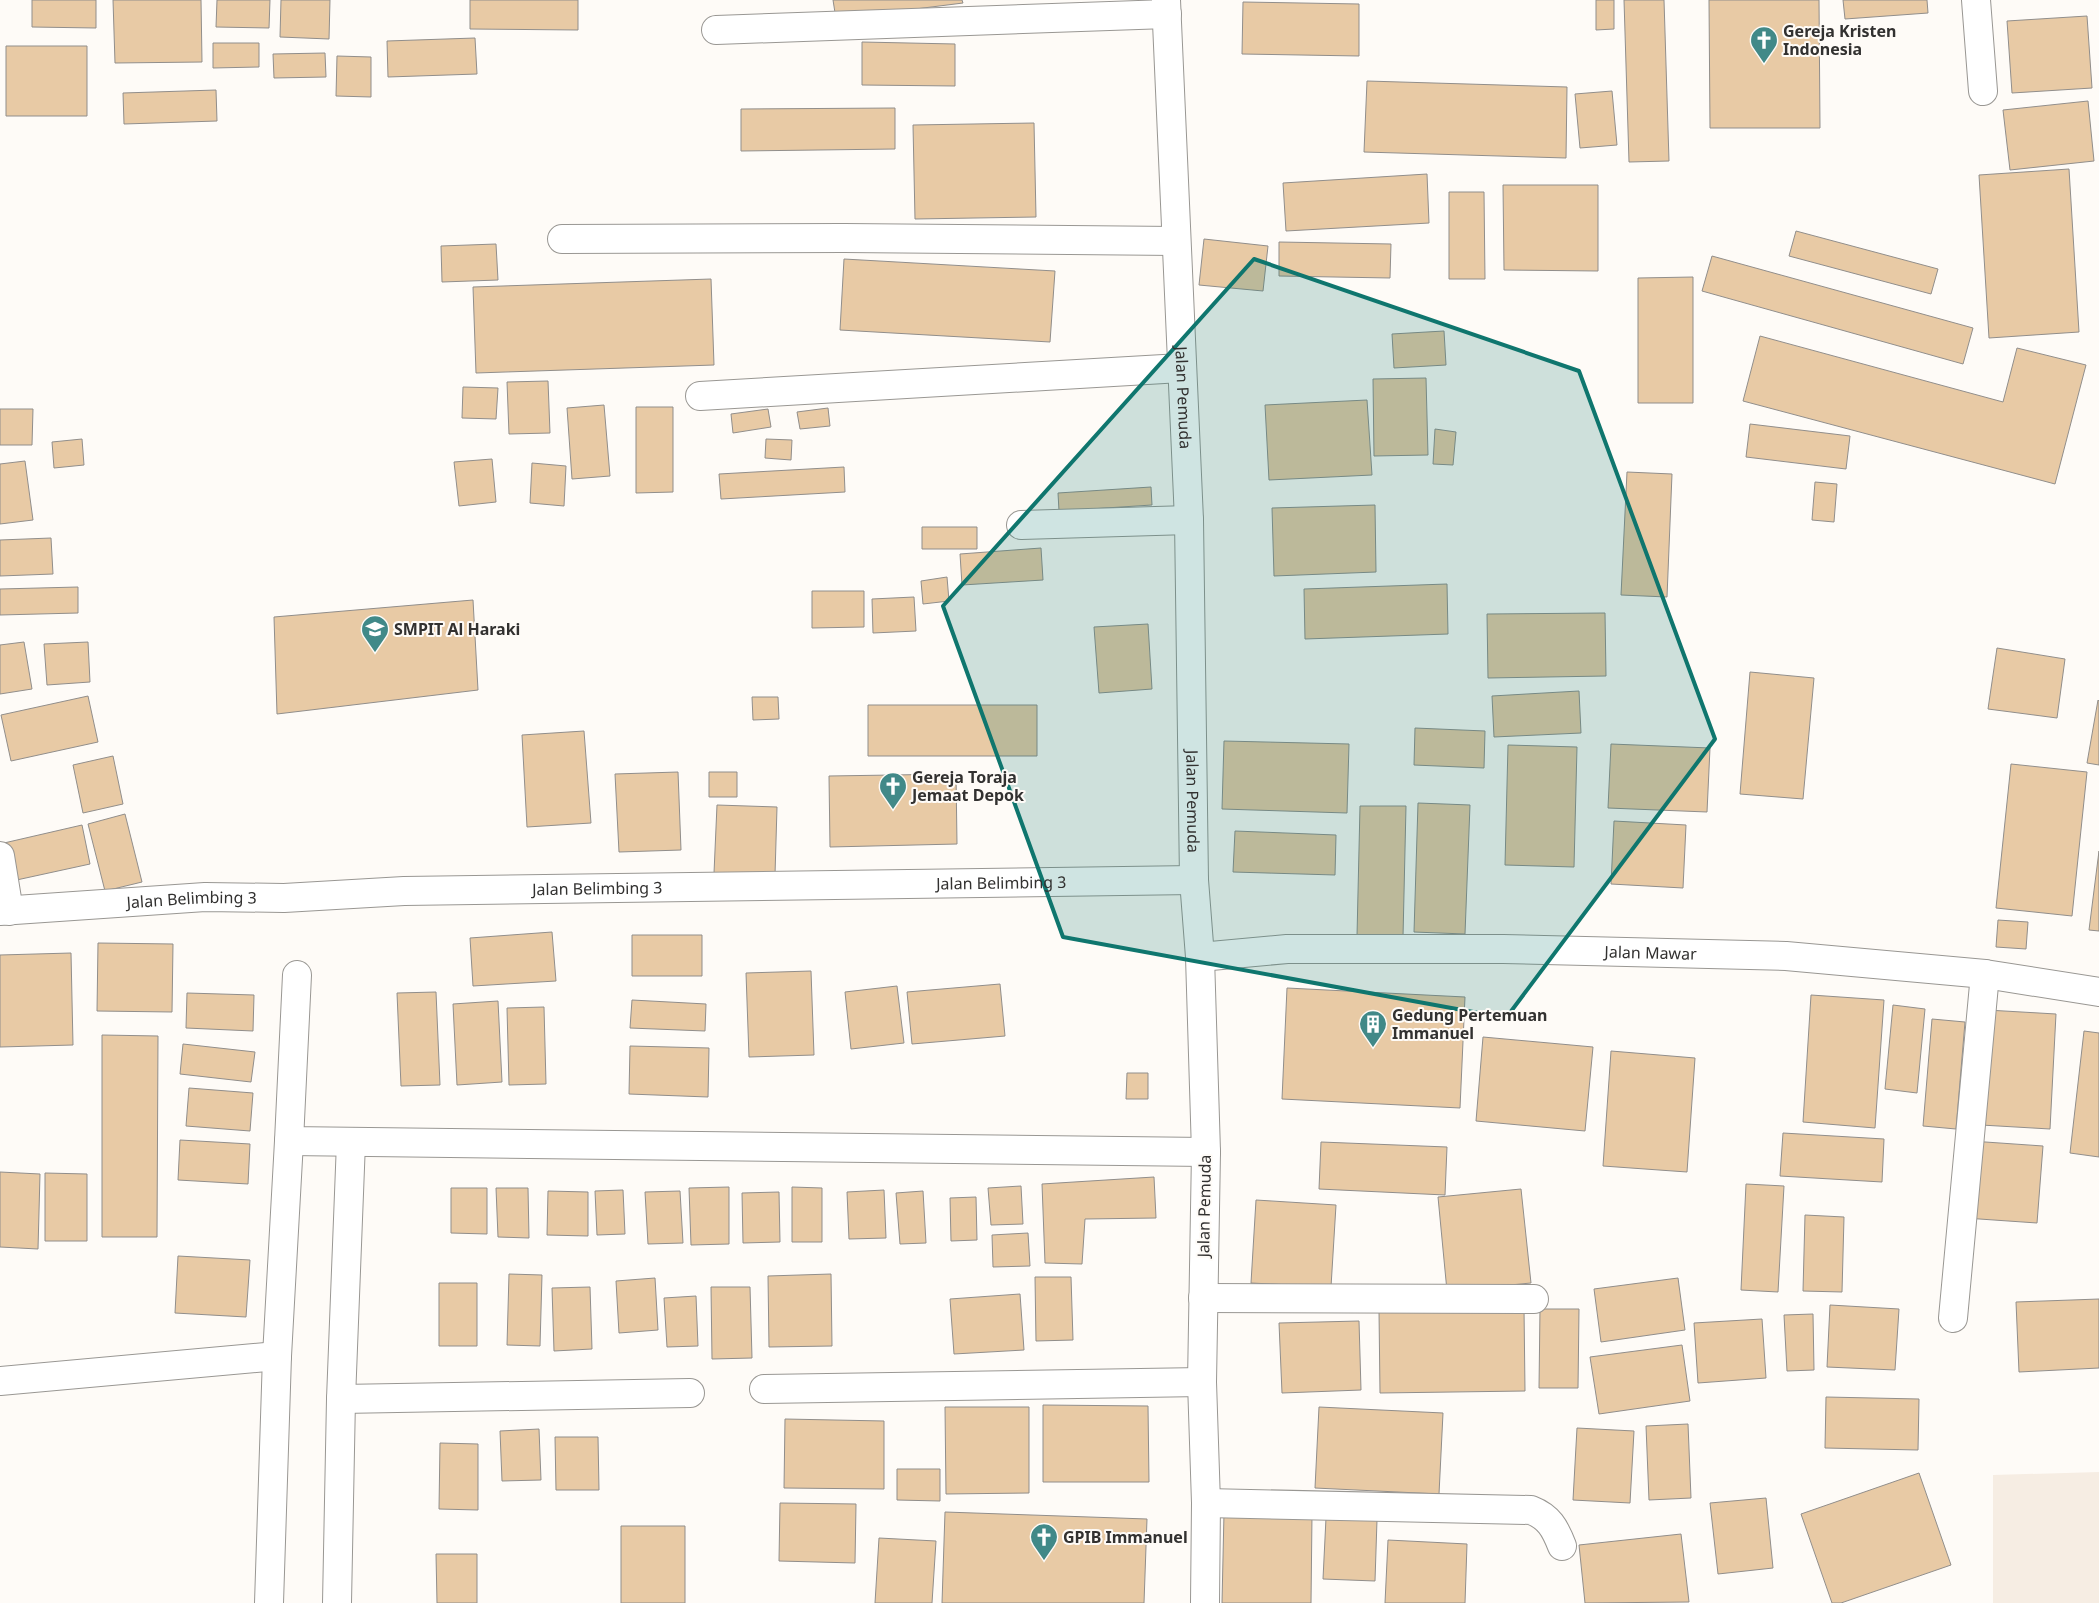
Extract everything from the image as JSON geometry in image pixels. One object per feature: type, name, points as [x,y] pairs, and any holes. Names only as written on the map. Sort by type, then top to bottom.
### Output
[{"type":"street","points":[[1976,0],[1983,91]]},
{"type":"street","points":[[716,30],[1167,7]]},
{"type":"street","name":"Jalan Pemuda","points":[[1167,7],[1189,520],[1194,880],[1200,957],[1206,1152],[1202,1382],[1206,1503],[1205,1603]]},
{"type":"street","points":[[562,239],[1176,240]]},
{"type":"street","points":[[700,396],[1182,368]]},
{"type":"street","points":[[1021,525],[1189,520]]},
{"type":"street","points":[[0,856],[4,911]]},
{"type":"street","name":"Jalan Belimbing 3","points":[[4,911],[205,897],[284,898],[404,891],[1194,880]]},
{"type":"street","name":"Jalan Mawar","points":[[1200,957],[1287,949],[1503,948],[1786,956],[1985,974],[2099,992]]},
{"type":"street","points":[[1954,1318],[1985,974]]},
{"type":"street","points":[[269,1603],[277,1356],[297,975]]},
{"type":"street","points":[[288,1141],[1206,1152]]},
{"type":"street","points":[[337,1603],[351,1142]]},
{"type":"street","points":[[1203,1298],[1534,1299]]},
{"type":"street","points":[[0,1381],[277,1356]]},
{"type":"street","points":[[764,1389],[1202,1382]]},
{"type":"street","points":[[342,1399],[690,1393]]},
{"type":"street","points":[[1206,1503],[1531,1510],[1551,1522],[1562,1546]]},
{"type":"highlighted area","points":[[1254,259],[1579,371],[1715,739],[1506,1018],[1063,937],[943,606]]},
{"type":"shaded area","points":[[2099,1472],[2099,1603],[1993,1603],[1993,1475]]},
{"type":"building","points":[[32,0],[96,0],[96,28],[32,27]]},
{"type":"building","points":[[113,0],[201,0],[202,62],[115,63]]},
{"type":"building","points":[[217,0],[270,0],[269,28],[216,27]]},
{"type":"building","points":[[281,0],[330,0],[329,39],[280,37]]},
{"type":"building","points":[[470,0],[578,0],[578,30],[470,29]]},
{"type":"building","points":[[833,0],[962,0],[963,3],[836,19]]},
{"type":"building","points":[[1596,0],[1614,0],[1614,29],[1596,30]]},
{"type":"building","points":[[1624,0],[1664,0],[1669,161],[1629,162]]},
{"type":"building","name":"Gereja Kristen Indonesia","points":[[1709,0],[1819,0],[1820,128],[1710,128]]},
{"type":"building","points":[[1843,0],[1927,0],[1928,13],[1845,19]]},
{"type":"building","points":[[1243,2],[1359,4],[1359,56],[1242,54]]},
{"type":"building","points":[[2087,16],[2092,88],[2012,93],[2007,21]]},
{"type":"building","points":[[475,38],[477,74],[388,77],[387,41]]},
{"type":"building","points":[[862,42],[955,44],[955,86],[862,85]]},
{"type":"building","points":[[213,43],[259,43],[259,67],[213,68]]},
{"type":"building","points":[[6,46],[87,46],[87,116],[6,116]]},
{"type":"building","points":[[325,53],[326,77],[274,78],[273,54]]},
{"type":"building","points":[[337,56],[371,57],[371,97],[336,96]]},
{"type":"building","points":[[1367,81],[1567,87],[1566,158],[1364,152]]},
{"type":"building","points":[[216,90],[217,121],[124,124],[123,93]]},
{"type":"building","points":[[1612,91],[1617,145],[1580,148],[1575,94]]},
{"type":"building","points":[[2088,101],[2094,161],[2010,170],[2003,110]]},
{"type":"building","points":[[895,108],[895,149],[741,151],[741,109]]},
{"type":"building","points":[[1034,123],[1036,217],[915,219],[913,125]]},
{"type":"building","points":[[2069,169],[2079,332],[1989,338],[1979,175]]},
{"type":"building","points":[[1427,174],[1429,223],[1286,231],[1283,183]]},
{"type":"building","points":[[1503,185],[1598,185],[1598,271],[1504,270]]},
{"type":"building","points":[[1449,192],[1484,192],[1485,279],[1449,279]]},
{"type":"building","points":[[1796,231],[1938,269],[1931,294],[1789,256]]},
{"type":"building","points":[[1204,239],[1268,246],[1263,291],[1199,285]]},
{"type":"building","points":[[1279,242],[1391,244],[1390,278],[1279,276]]},
{"type":"building","points":[[496,244],[498,280],[442,282],[441,246]]},
{"type":"building","points":[[1712,256],[1973,328],[1963,364],[1702,291]]},
{"type":"building","points":[[844,259],[1055,271],[1050,342],[840,330]]},
{"type":"building","points":[[1693,277],[1693,403],[1638,403],[1638,278]]},
{"type":"building","points":[[711,279],[714,365],[476,373],[473,287]]},
{"type":"building","points":[[1444,331],[1446,365],[1394,368],[1392,334]]},
{"type":"building","points":[[1760,336],[2003,402],[2017,348],[2086,365],[2055,484],[1743,401]]},
{"type":"building","points":[[1426,378],[1428,455],[1374,456],[1373,379]]},
{"type":"building","points":[[548,381],[550,433],[509,434],[507,382]]},
{"type":"building","points":[[463,387],[498,388],[496,419],[462,418]]},
{"type":"building","points":[[1367,400],[1372,475],[1269,480],[1265,405]]},
{"type":"building","points":[[604,405],[610,476],[572,479],[567,408]]},
{"type":"building","points":[[636,407],[673,407],[673,492],[636,493]]},
{"type":"building","points":[[828,408],[830,426],[800,429],[797,412]]},
{"type":"building","points":[[0,409],[33,409],[32,445],[0,445]]},
{"type":"building","points":[[768,409],[771,427],[733,433],[731,414]]},
{"type":"building","points":[[1750,424],[1850,436],[1846,469],[1746,457]]},
{"type":"building","points":[[1435,429],[1456,432],[1453,465],[1433,464]]},
{"type":"building","points":[[82,439],[84,465],[54,468],[52,442]]},
{"type":"building","points":[[766,439],[792,440],[791,460],[765,458]]},
{"type":"building","points":[[492,459],[496,502],[459,506],[454,462]]},
{"type":"building","points":[[25,461],[33,520],[0,524],[0,464]]},
{"type":"building","points":[[532,463],[566,466],[564,506],[530,503]]},
{"type":"building","points":[[844,467],[845,492],[721,499],[719,474]]},
{"type":"building","points":[[1627,472],[1672,474],[1667,597],[1621,595]]},
{"type":"building","points":[[1815,482],[1837,484],[1834,522],[1812,520]]},
{"type":"building","points":[[1151,487],[1152,505],[1059,511],[1058,493]]},
{"type":"building","points":[[1375,505],[1376,572],[1274,576],[1272,508]]},
{"type":"building","points":[[922,527],[977,527],[977,549],[922,549]]},
{"type":"building","points":[[51,538],[53,574],[0,576],[0,540]]},
{"type":"building","points":[[1041,548],[1043,580],[962,585],[960,554]]},
{"type":"building","points":[[947,577],[949,601],[923,604],[921,581]]},
{"type":"building","points":[[1447,584],[1448,634],[1305,639],[1304,589]]},
{"type":"building","points":[[78,587],[78,613],[0,615],[0,589]]},
{"type":"building","points":[[812,591],[864,591],[864,627],[812,628]]},
{"type":"building","points":[[914,597],[916,631],[873,633],[872,599]]},
{"type":"building","name":"SMPIT Al Haraki","points":[[473,600],[478,690],[277,714],[274,617]]},
{"type":"building","points":[[1605,613],[1606,676],[1488,678],[1487,614]]},
{"type":"building","points":[[1148,624],[1152,689],[1099,693],[1094,627]]},
{"type":"building","points":[[24,642],[32,689],[0,694],[0,645]]},
{"type":"building","points":[[88,642],[90,682],[47,685],[44,644]]},
{"type":"building","points":[[1997,648],[2065,659],[2057,718],[1988,709]]},
{"type":"building","points":[[1750,672],[1814,678],[1803,799],[1740,794]]},
{"type":"building","points":[[1579,691],[1581,733],[1494,737],[1492,696]]},
{"type":"building","points":[[88,696],[98,742],[11,761],[1,715]]},
{"type":"building","points":[[752,697],[778,697],[779,719],[753,720]]},
{"type":"building","points":[[2099,701],[2099,765],[2087,763]]},
{"type":"building","points":[[868,705],[1037,705],[1037,756],[868,756]]},
{"type":"building","points":[[1415,728],[1485,731],[1484,768],[1414,765]]},
{"type":"building","points":[[584,731],[591,823],[527,827],[522,735]]},
{"type":"building","points":[[1224,741],[1349,744],[1347,813],[1222,809]]},
{"type":"building","points":[[1611,744],[1710,748],[1707,812],[1608,808]]},
{"type":"building","points":[[1508,745],[1577,747],[1574,867],[1505,865]]},
{"type":"building","points":[[113,756],[123,804],[83,813],[73,765]]},
{"type":"building","points":[[2011,764],[2087,772],[2072,916],[1996,908]]},
{"type":"building","points":[[678,772],[681,850],[619,852],[615,774]]},
{"type":"building","points":[[709,772],[737,772],[737,797],[709,797]]},
{"type":"building","name":"Gereja Toraja Jemaat Depok","points":[[956,774],[957,844],[830,847],[829,776]]},
{"type":"building","points":[[1418,803],[1470,805],[1465,934],[1414,932]]},
{"type":"building","points":[[717,805],[777,807],[775,875],[714,873]]},
{"type":"building","points":[[1360,806],[1406,806],[1403,937],[1357,936]]},
{"type":"building","points":[[125,814],[142,882],[105,891],[88,824]]},
{"type":"building","points":[[1614,821],[1686,825],[1683,888],[1611,884]]},
{"type":"building","points":[[82,825],[90,864],[12,881],[4,843]]},
{"type":"building","points":[[1235,831],[1336,835],[1335,875],[1233,872]]},
{"type":"building","points":[[2099,851],[2099,931],[2089,930]]},
{"type":"building","points":[[1998,920],[2028,922],[2026,949],[1996,947]]},
{"type":"building","points":[[552,932],[556,981],[473,986],[470,938]]},
{"type":"building","points":[[632,935],[702,935],[702,976],[632,976]]},
{"type":"building","points":[[98,943],[173,944],[172,1012],[97,1011]]},
{"type":"building","points":[[71,953],[73,1045],[0,1047],[0,955]]},
{"type":"building","points":[[811,971],[814,1055],[749,1057],[746,973]]},
{"type":"building","points":[[1000,984],[1005,1036],[912,1044],[907,992]]},
{"type":"building","points":[[897,986],[904,1043],[851,1049],[845,992]]},
{"type":"building","name":"Gedung Pertemuan Immanuel","points":[[1287,988],[1465,997],[1460,1108],[1282,1099]]},
{"type":"building","points":[[436,992],[440,1085],[401,1086],[397,993]]},
{"type":"building","points":[[187,993],[254,995],[253,1031],[186,1028]]},
{"type":"building","points":[[1811,995],[1884,1000],[1875,1128],[1803,1122]]},
{"type":"building","points":[[632,1000],[706,1004],[705,1031],[630,1028]]},
{"type":"building","points":[[498,1001],[502,1082],[457,1085],[453,1004]]},
{"type":"building","points":[[1893,1005],[1925,1009],[1917,1093],[1885,1089]]},
{"type":"building","points":[[544,1007],[546,1084],[509,1085],[507,1008]]},
{"type":"building","points":[[1987,1010],[2056,1014],[2050,1129],[1981,1125]]},
{"type":"building","points":[[1932,1019],[1965,1022],[1956,1129],[1923,1126]]},
{"type":"building","points":[[2084,1031],[2099,1033],[2099,1157],[2070,1153]]},
{"type":"building","points":[[102,1035],[158,1036],[157,1237],[102,1237]]},
{"type":"building","points":[[1483,1037],[1593,1047],[1585,1131],[1476,1121]]},
{"type":"building","points":[[183,1044],[255,1052],[251,1082],[180,1074]]},
{"type":"building","points":[[630,1046],[709,1048],[708,1097],[629,1094]]},
{"type":"building","points":[[1611,1051],[1695,1058],[1687,1172],[1603,1166]]},
{"type":"building","points":[[1127,1073],[1148,1073],[1148,1099],[1126,1099]]},
{"type":"building","points":[[189,1088],[253,1093],[250,1131],[186,1126]]},
{"type":"building","points":[[1783,1133],[1884,1139],[1882,1182],[1780,1176]]},
{"type":"building","points":[[180,1140],[250,1144],[248,1184],[178,1180]]},
{"type":"building","points":[[1971,1141],[2043,1146],[2037,1223],[1965,1218]]},
{"type":"building","points":[[1321,1142],[1447,1147],[1445,1195],[1319,1189]]},
{"type":"building","points":[[0,1172],[40,1174],[38,1249],[0,1247]]},
{"type":"building","points":[[45,1173],[87,1174],[87,1241],[45,1241]]},
{"type":"building","points":[[1154,1177],[1156,1218],[1085,1219],[1082,1264],[1045,1263],[1042,1184]]},
{"type":"building","points":[[1746,1184],[1784,1186],[1778,1292],[1741,1290]]},
{"type":"building","points":[[1021,1186],[1023,1224],[991,1225],[988,1188]]},
{"type":"building","points":[[729,1187],[729,1244],[691,1245],[689,1188]]},
{"type":"building","points":[[792,1187],[822,1188],[822,1242],[792,1242]]},
{"type":"building","points":[[451,1188],[487,1188],[487,1234],[451,1233]]},
{"type":"building","points":[[496,1188],[528,1188],[529,1238],[498,1237]]},
{"type":"building","points":[[1521,1189],[1531,1283],[1447,1291],[1438,1197]]},
{"type":"building","points":[[623,1190],[625,1234],[597,1235],[595,1191]]},
{"type":"building","points":[[884,1190],[886,1238],[849,1239],[847,1192]]},
{"type":"building","points":[[548,1191],[588,1192],[588,1236],[547,1235]]},
{"type":"building","points":[[680,1191],[683,1243],[648,1244],[645,1192]]},
{"type":"building","points":[[923,1191],[926,1243],[900,1244],[896,1193]]},
{"type":"building","points":[[779,1192],[780,1242],[743,1243],[742,1193]]},
{"type":"building","points":[[976,1197],[977,1240],[951,1241],[950,1198]]},
{"type":"building","points":[[1256,1200],[1336,1205],[1331,1287],[1251,1283]]},
{"type":"building","points":[[1805,1215],[1844,1217],[1842,1292],[1803,1291]]},
{"type":"building","points":[[1028,1233],[1030,1266],[993,1267],[992,1235]]},
{"type":"building","points":[[178,1256],[250,1260],[246,1317],[175,1313]]},
{"type":"building","points":[[509,1274],[542,1275],[540,1346],[507,1345]]},
{"type":"building","points":[[831,1274],[832,1346],[769,1347],[768,1276]]},
{"type":"building","points":[[1035,1277],[1071,1277],[1073,1340],[1036,1341]]},
{"type":"building","points":[[655,1278],[658,1330],[619,1333],[616,1281]]},
{"type":"building","points":[[1678,1278],[1685,1330],[1601,1342],[1594,1289]]},
{"type":"building","points":[[439,1283],[477,1283],[477,1346],[439,1346]]},
{"type":"building","points":[[590,1287],[592,1349],[554,1351],[552,1288]]},
{"type":"building","points":[[711,1287],[750,1287],[752,1358],[712,1359]]},
{"type":"building","points":[[1020,1294],[1024,1350],[954,1354],[950,1299]]},
{"type":"building","points":[[696,1296],[698,1346],[667,1347],[664,1298]]},
{"type":"building","points":[[2099,1299],[2099,1368],[2019,1372],[2016,1302]]},
{"type":"building","points":[[1830,1305],[1899,1309],[1895,1370],[1827,1367]]},
{"type":"building","points":[[1524,1308],[1525,1391],[1380,1393],[1379,1311]]},
{"type":"building","points":[[1540,1309],[1579,1309],[1578,1388],[1539,1388]]},
{"type":"building","points":[[1813,1314],[1814,1370],[1787,1371],[1784,1315]]},
{"type":"building","points":[[1762,1319],[1766,1378],[1698,1383],[1694,1323]]},
{"type":"building","points":[[1359,1321],[1361,1390],[1282,1393],[1279,1323]]},
{"type":"building","points":[[1682,1345],[1690,1401],[1599,1414],[1590,1357]]},
{"type":"building","points":[[1826,1397],[1919,1399],[1918,1450],[1825,1448]]},
{"type":"building","points":[[1043,1405],[1148,1406],[1149,1482],[1043,1482]]},
{"type":"building","points":[[945,1407],[1029,1407],[1029,1493],[946,1494]]},
{"type":"building","points":[[1319,1407],[1443,1413],[1439,1494],[1315,1488]]},
{"type":"building","points":[[785,1419],[884,1421],[884,1489],[784,1488]]},
{"type":"building","points":[[1688,1424],[1691,1498],[1649,1500],[1646,1426]]},
{"type":"building","points":[[1577,1428],[1634,1431],[1630,1503],[1573,1500]]},
{"type":"building","points":[[539,1429],[541,1480],[502,1481],[500,1431]]},
{"type":"building","points":[[555,1437],[598,1437],[599,1490],[556,1490]]},
{"type":"building","points":[[440,1443],[478,1444],[478,1510],[439,1509]]},
{"type":"building","points":[[897,1469],[940,1469],[940,1501],[897,1500]]},
{"type":"building","points":[[1919,1473],[1951,1565],[1841,1603],[1832,1603],[1801,1514]]},
{"type":"building","points":[[1766,1498],[1773,1568],[1718,1574],[1710,1503]]},
{"type":"building","points":[[780,1503],[856,1504],[855,1563],[779,1561]]},
{"type":"building","name":"GPIB Immanuel","points":[[945,1512],[1147,1519],[1144,1603],[942,1603]]},
{"type":"building","points":[[1224,1513],[1312,1515],[1311,1603],[1222,1603]]},
{"type":"building","points":[[1326,1518],[1377,1520],[1375,1581],[1323,1579]]},
{"type":"building","points":[[621,1526],[685,1526],[685,1603],[621,1603]]},
{"type":"building","points":[[1681,1534],[1689,1602],[1585,1603],[1579,1545]]},
{"type":"building","points":[[879,1538],[936,1541],[932,1603],[875,1603]]},
{"type":"building","points":[[1388,1540],[1467,1544],[1465,1603],[1385,1603]]},
{"type":"building","points":[[436,1554],[477,1554],[477,1603],[437,1603]]},
{"type":"place","name":"Gereja Kristen Indonesia","points":[[1764,64]]},
{"type":"place","name":"SMPIT Al Haraki","points":[[375,653]]},
{"type":"place","name":"Gereja Toraja Jemaat Depok","points":[[893,810]]},
{"type":"place","name":"Gedung Pertemuan Immanuel","points":[[1373,1048]]},
{"type":"place","name":"GPIB Immanuel","points":[[1044,1561]]}]
